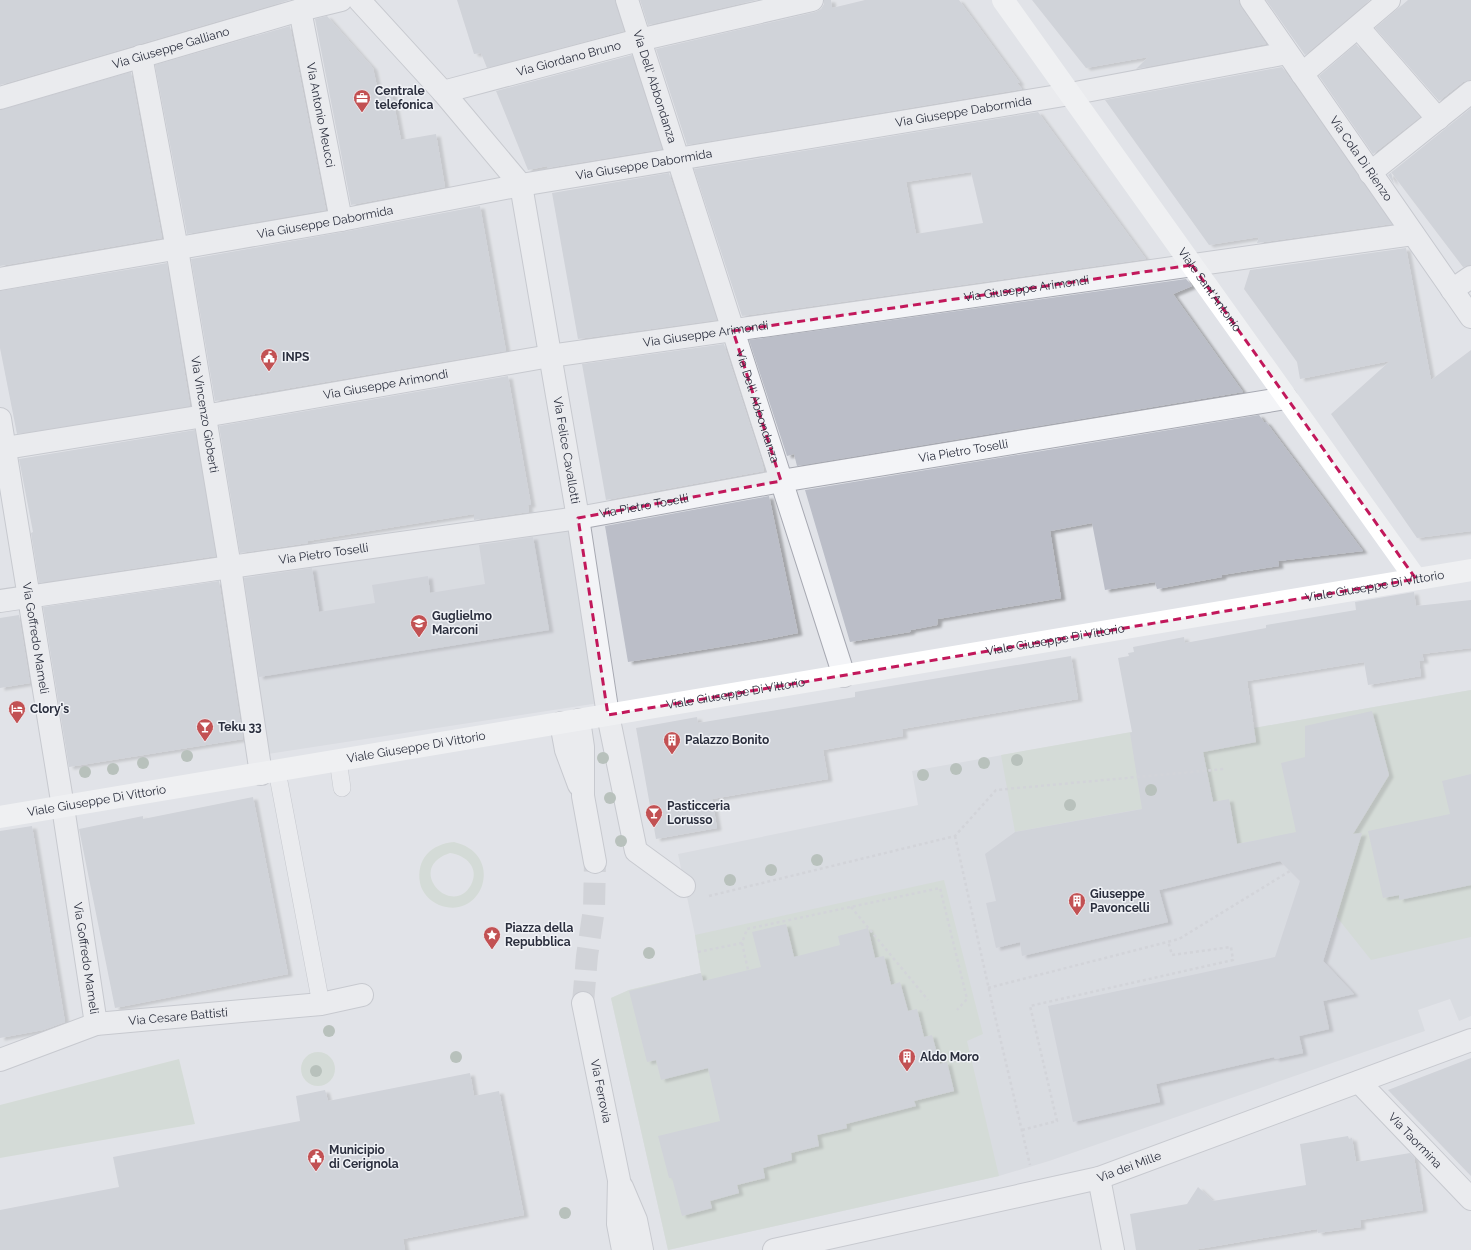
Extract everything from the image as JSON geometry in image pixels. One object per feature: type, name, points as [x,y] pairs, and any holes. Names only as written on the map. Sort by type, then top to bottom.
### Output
[{"type":"street","name":"Via Giuseppe Galliano","points":[[0,98],[300,10],[341,0]]},
{"type":"street","points":[[359,0],[443,92],[521,185]]},
{"type":"street","name":"Via Dell' Abbondanza","points":[[626,0],[844,676]]},
{"type":"street","name":"Via Giordano Bruno","points":[[443,92],[639,40],[812,0]]},
{"type":"street","name":"Viale Sant'Antonio","points":[[1003,0],[1416,579]]},
{"type":"street","name":"Via Cola Di Rienzo","points":[[1251,0],[1471,317]]},
{"type":"street","points":[[1302,74],[1389,0]]},
{"type":"street","name":"Via Antonio Meucci","points":[[300,10],[341,220]]},
{"type":"street","points":[[1358,27],[1438,119]]},
{"type":"street","name":"Via Giuseppe Dabormida","points":[[0,279],[341,220],[521,185],[1070,94],[1287,53]]},
{"type":"street","name":"Via Vincenzo Gioberti","points":[[141,56],[177,249],[230,567],[269,772]]},
{"type":"street","points":[[1370,173],[1471,92]]},
{"type":"street","name":"Via Felice Cavallotti","points":[[521,185],[578,518],[608,715]]},
{"type":"street","name":"Via Giuseppe Arimondi","points":[[2,448],[204,416],[550,356],[1414,234]]},
{"type":"street","points":[[1452,290],[1471,277]]},
{"type":"street","name":"Via Pietro Toselli","points":[[0,601],[578,518],[781,481],[1286,398]]},
{"type":"street","name":"Via Goffredo Mameli","points":[[0,419],[2,448],[29,597],[96,1024]]},
{"type":"street","name":"Viale Giuseppe Di Vittorio","points":[[0,817],[1471,570]]},
{"type":"street","points":[[608,715],[636,851],[684,886]]},
{"type":"street","points":[[570,721],[583,747],[583,796],[595,862]]},
{"type":"street","name":"Via Cesare Battisti","points":[[0,1060],[96,1024],[321,1004],[362,995]]},
{"type":"street","name":"Via Ferrovia","points":[[583,1003],[619,1180],[636,1220],[642,1250]]},
{"type":"street","name":"Via dei Mille","points":[[774,1250],[1099,1178],[1471,1040]]},
{"type":"street","name":"Via Taormina","points":[[1359,1082],[1471,1199]]},
{"type":"street","points":[[1099,1178],[1113,1250]]},
{"type":"street","name":"Via Ferrovia","points":[[619,1180],[618,1224],[623,1250]]},
{"type":"lane","points":[[338,760],[342,788]]},
{"type":"lane","points":[[269,772],[321,1004]]},
{"type":"path","points":[[703,897],[955,836],[996,790],[1224,769]]},
{"type":"path","points":[[955,836],[988,988],[1027,1149]]},
{"type":"path","points":[[988,988],[1179,939],[1290,871]]},
{"type":"path","points":[[748,970],[742,943],[747,929],[940,888],[967,999],[957,1010]]},
{"type":"path","points":[[851,907],[928,1000]]},
{"type":"path","points":[[1022,1130],[1057,1121],[1030,1006],[1233,960],[1231,947],[1172,955],[1168,941]]},
{"type":"path","points":[[698,952],[742,943]]},
{"type":"highlighted area","points":[[1192,265],[1416,579],[608,715],[578,518],[781,481],[733,331]]},
{"type":"shaded area","name":"Guglielmo Marconi","points":[[571,526],[599,703],[268,754],[240,572]]},
{"type":"shaded area","points":[[1471,690],[1471,1016],[1459,1021],[1450,999],[1418,1010],[1425,1031],[1049,1161],[999,1176],[668,1250],[611,998],[629,990],[701,973],[695,935],[678,854],[918,805],[912,771],[1251,711],[1254,728]]},
{"type":"green space","points":[[1471,690],[1471,937],[1371,960],[1273,837],[1237,844],[1229,800],[1213,802],[1212,796],[1015,832],[1001,755],[1251,711],[1254,728]]},
{"type":"green space","points":[[454,842],[470,849],[480,859],[484,872],[482,884],[477,896],[467,904],[454,908],[439,905],[433,901],[427,896],[420,883],[419,874],[423,860],[432,850],[446,843]],"holes":[[[450,853],[456,854],[470,863],[474,873],[471,885],[463,894],[453,896],[444,894],[436,887],[431,879],[431,869],[437,860]]]},
{"type":"green space","points":[[944,880],[983,1034],[967,1041],[999,1176],[668,1250],[611,998],[629,990],[701,973],[695,935]]},
{"type":"green space","points":[[315,1052],[321,1052],[325,1053],[332,1059],[335,1069],[334,1076],[328,1083],[321,1086],[315,1086],[311,1085],[304,1079],[301,1072],[301,1066],[302,1062],[308,1055]]},
{"type":"green space","points":[[179,1059],[195,1124],[0,1158],[0,1105]]},
{"type":"building","points":[[0,0],[290,0],[0,85]]},
{"type":"building","points":[[457,0],[615,0],[624,31],[487,68],[481,53],[474,54]]},
{"type":"building","points":[[640,0],[757,0],[648,25]]},
{"type":"building","points":[[824,0],[831,0],[832,8],[865,0],[959,0],[1020,83],[1017,83],[1022,89],[687,145],[656,49],[815,12],[821,9],[824,4]]},
{"type":"building","points":[[1032,0],[1239,0],[1241,7],[1266,44],[1136,69],[1148,57],[1086,68]]},
{"type":"building","points":[[1266,0],[1370,0],[1305,55]]},
{"type":"building","points":[[1408,0],[1471,0],[1471,80],[1463,82],[1439,101],[1375,28]]},
{"type":"building","name":"Centrale telefonica","points":[[327,16],[373,68],[378,91],[391,89],[401,140],[436,134],[445,187],[351,205],[315,19]]},
{"type":"building","points":[[290,26],[326,210],[187,234],[155,65]]},
{"type":"building","points":[[1356,44],[1420,117],[1373,154],[1319,76]]},
{"type":"building","points":[[632,55],[662,149],[528,170],[496,91]]},
{"type":"building","points":[[1282,67],[1392,224],[1257,243],[1259,237],[1209,245],[1105,100]]},
{"type":"building","points":[[131,72],[162,238],[0,266],[0,110]]},
{"type":"building","points":[[1471,108],[1471,265],[1463,267],[1391,172]]},
{"type":"building","points":[[1038,112],[1146,259],[742,316],[694,169]],"holes":[[[971,172],[983,223],[916,234],[906,182]]]},
{"type":"building","points":[[1391,172],[1394,184],[1388,175]]},
{"type":"building","points":[[669,173],[717,320],[578,339],[552,193]]},
{"type":"building","points":[[480,206],[506,351],[215,401],[191,259]]},
{"type":"building","points":[[1406,248],[1431,380],[1471,350],[1471,531],[1417,538],[1331,414],[1390,361],[1300,379],[1297,362],[1244,289],[1250,270]]},
{"type":"building","points":[[167,263],[190,406],[17,434],[0,348],[0,291]]},
{"type":"building","points":[[1186,279],[1192,286],[1173,294],[1243,392],[797,466],[794,454],[787,456],[749,340]]},
{"type":"building","points":[[724,344],[764,471],[606,500],[582,364]]},
{"type":"building","points":[[508,376],[531,505],[528,505],[529,512],[474,520],[474,514],[308,541],[308,543],[240,553],[219,426]]},
{"type":"building","points":[[1259,415],[1264,422],[1266,422],[1363,551],[1278,561],[1279,566],[1222,575],[1222,577],[1157,589],[1155,582],[1105,590],[1092,523],[1050,531],[1061,598],[938,619],[937,625],[911,630],[910,632],[850,642],[805,490]]},
{"type":"building","points":[[195,430],[216,556],[39,583],[31,533],[33,532],[19,459]]},
{"type":"building","points":[[769,496],[798,633],[628,662],[605,526]]},
{"type":"building","points":[[533,537],[549,630],[259,677],[244,578],[312,568],[319,612],[375,603],[372,585],[428,576],[430,593],[485,584],[479,545]]},
{"type":"building","points":[[219,581],[243,739],[69,767],[43,607]]},
{"type":"building","name":"Giuseppe Pavoncelli","points":[[1414,592],[1416,606],[1471,600],[1471,648],[1422,654],[1424,661],[1419,661],[1421,676],[1368,685],[1364,662],[1247,681],[1256,742],[1203,752],[1213,802],[1229,799],[1237,844],[1296,832],[1281,763],[1305,757],[1305,726],[1372,711],[1389,775],[1353,834],[1362,833],[1323,961],[1354,994],[1323,1001],[1329,1029],[1299,1036],[1303,1053],[1275,1059],[1274,1057],[1156,1084],[1160,1102],[1073,1122],[1048,1006],[1275,957],[1300,881],[1280,861],[1159,890],[1168,922],[1022,956],[1020,942],[996,948],[986,903],[996,901],[985,854],[1015,832],[1142,809],[1130,733],[1132,732],[1118,658],[1129,656],[1128,653],[1134,652],[1133,647],[1184,637],[1185,643],[1266,628],[1266,625],[1356,610],[1355,602]]},
{"type":"building","points":[[19,615],[30,683],[0,688],[0,618]]},
{"type":"building","points":[[1071,656],[1078,699],[902,729],[903,736],[823,750],[828,779],[712,799],[717,828],[656,839],[636,728],[697,717],[698,723],[855,697],[855,692]]},
{"type":"building","points":[[1471,774],[1471,885],[1399,900],[1399,895],[1383,898],[1368,831],[1450,814],[1442,781]]},
{"type":"building","points":[[253,797],[288,974],[115,1008],[79,829],[143,816],[143,819]]},
{"type":"building","points":[[32,826],[65,1022],[43,1030],[0,1038],[0,831]]},
{"type":"building","name":"Aldo Moro","points":[[786,924],[794,957],[840,945],[838,936],[868,928],[875,958],[884,956],[891,985],[900,982],[908,1011],[917,1009],[924,1037],[932,1035],[940,1064],[947,1062],[954,1091],[914,1101],[916,1106],[846,1124],[847,1128],[817,1135],[819,1146],[791,1153],[792,1160],[763,1168],[765,1178],[737,1185],[739,1193],[710,1201],[712,1208],[682,1216],[672,1178],[669,1178],[658,1136],[720,1121],[708,1068],[661,1080],[656,1060],[647,1062],[629,991],[701,973],[703,981],[761,967],[752,932]]},
{"type":"building","points":[[1471,1058],[1471,1176],[1388,1090]]},
{"type":"building","name":"Municipio di Cerignola","points":[[470,1073],[474,1096],[499,1091],[524,1215],[403,1239],[405,1250],[0,1250],[0,1210],[119,1187],[113,1157],[300,1121],[296,1096],[325,1090],[328,1101]]},
{"type":"building","points":[[1348,1136],[1349,1139],[1352,1138],[1356,1162],[1410,1153],[1414,1157],[1423,1210],[1360,1220],[1361,1227],[1318,1233],[1317,1229],[1193,1250],[1136,1250],[1130,1214],[1187,1204],[1198,1187],[1213,1201],[1306,1185],[1300,1144]]},
{"type":"tunnel","points":[[583,1003],[587,956],[594,909],[595,862]]},
{"type":"place","name":"Centrale telefonica","points":[[362,113]]},
{"type":"place","name":"INPS","points":[[269,372]]},
{"type":"place","name":"Guglielmo Marconi","points":[[419,638]]},
{"type":"place","name":"Clory's","points":[[17,724]]},
{"type":"place","name":"Teku 33","points":[[205,742]]},
{"type":"place","name":"Palazzo Bonito","points":[[672,755]]},
{"type":"place","name":"Pasticceria Lorusso","points":[[654,828]]},
{"type":"place","name":"Giuseppe Pavoncelli","points":[[1077,916]]},
{"type":"place","name":"Piazza della Repubblica","points":[[492,950]]},
{"type":"place","name":"Aldo Moro","points":[[907,1072]]},
{"type":"place","name":"Municipio di Cerignola","points":[[316,1172]]}]
